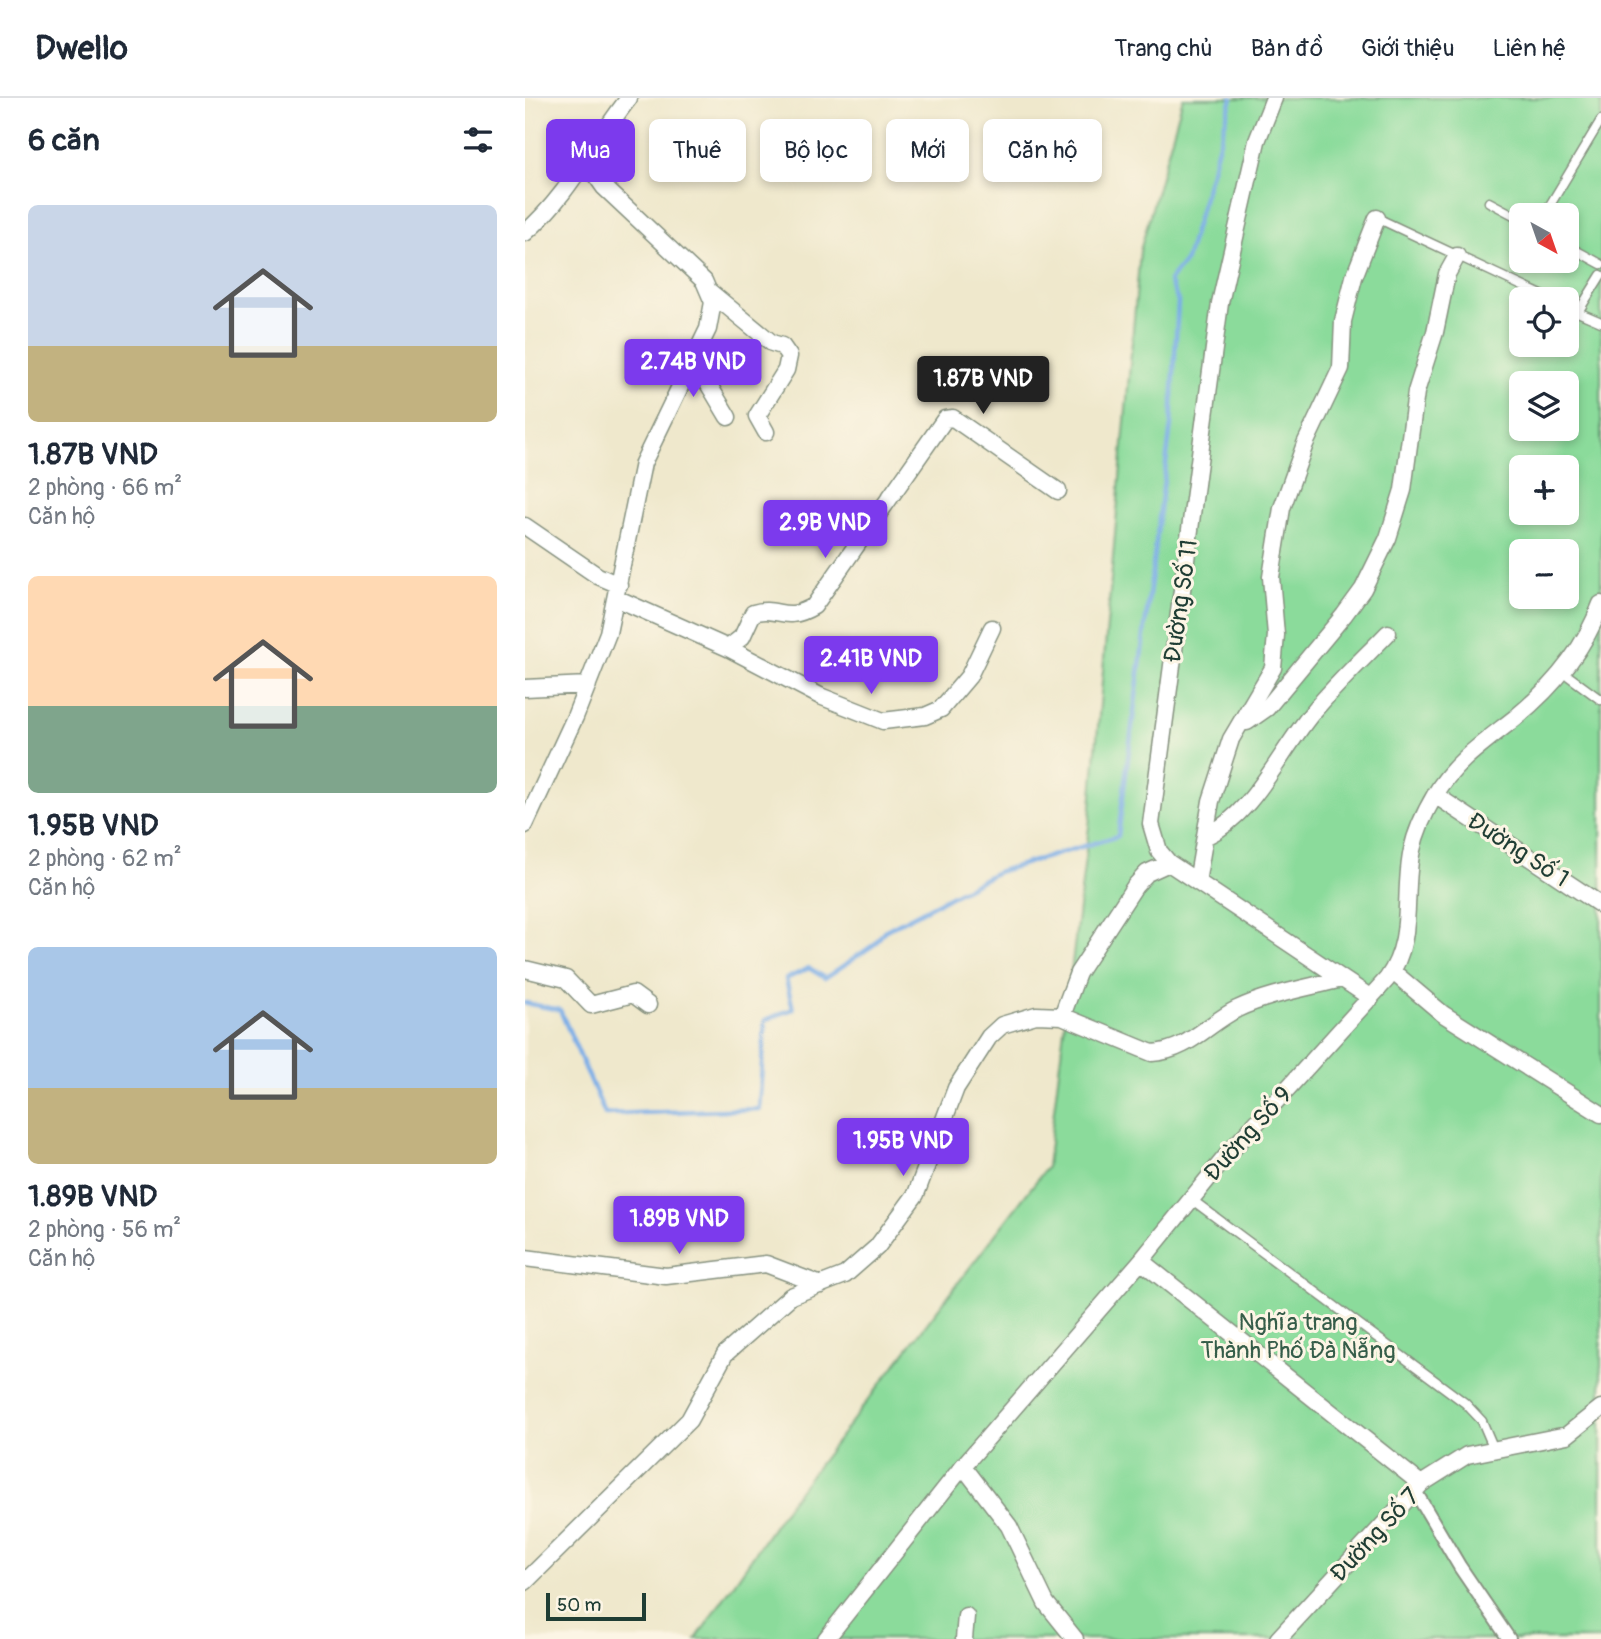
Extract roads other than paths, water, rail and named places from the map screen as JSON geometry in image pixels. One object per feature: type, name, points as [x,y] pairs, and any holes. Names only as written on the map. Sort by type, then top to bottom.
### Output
[{"type":"street","points":[[613,119],[629,98]]},
{"type":"street","name":"Đường Số 11","points":[[1274,98],[1257,141],[1220,303],[1151,824],[1159,851],[1170,863],[1371,998]]},
{"type":"street","points":[[525,233],[569,182]]},
{"type":"street","points":[[600,182],[695,271],[710,292],[772,343],[782,346],[789,356],[786,370],[757,416],[766,432]]},
{"type":"street","points":[[1197,882],[1211,801],[1231,739],[1273,668],[1276,635],[1271,578],[1282,508],[1305,444],[1341,368],[1343,321],[1355,277],[1377,218]]},
{"type":"street","points":[[1238,729],[1267,708],[1343,615],[1363,589],[1388,538],[1403,490],[1416,392],[1435,332],[1447,274],[1457,256]]},
{"type":"street","points":[[525,837],[588,685],[618,591],[643,463],[694,360],[712,315],[710,292]]},
{"type":"street","points":[[694,360],[728,417]]},
{"type":"street","points":[[728,649],[742,638],[753,613],[761,611],[797,616],[814,606],[945,419],[953,418],[1058,491]]},
{"type":"street","points":[[528,535],[598,576],[618,591],[728,649],[820,696],[883,721],[925,716],[941,709],[969,676],[992,628]]},
{"type":"street","name":"Đường Số 9","points":[[825,1639],[963,1466],[1141,1261],[1228,1154],[1371,998],[1392,971],[1406,934],[1412,852],[1417,832],[1435,795],[1461,762],[1541,695],[1563,672],[1594,624],[1601,604]]},
{"type":"street","points":[[1205,837],[1226,828],[1247,805],[1313,711],[1388,633]]},
{"type":"street","points":[[525,688],[588,685]]},
{"type":"street","name":"Đường Số 1","points":[[1435,795],[1601,905]]},
{"type":"street","points":[[525,825],[536,805]]},
{"type":"street","points":[[1062,1016],[1078,973],[1135,886],[1147,873],[1170,863]]},
{"type":"street","points":[[525,969],[566,979],[591,1005],[633,994],[648,1005]]},
{"type":"street","points":[[1392,971],[1443,1014],[1601,1114]]},
{"type":"street","points":[[525,1582],[689,1420],[725,1354],[792,1296],[856,1267],[896,1224],[921,1182],[956,1088],[989,1037],[1002,1025],[1017,1018],[1036,1015],[1062,1016],[1095,1027],[1152,1053],[1167,1052],[1185,1045],[1235,1010],[1341,979]]},
{"type":"street","points":[[525,1258],[666,1276],[767,1264],[821,1285]]},
{"type":"street","points":[[1141,1261],[1418,1488],[1460,1567],[1509,1639]]},
{"type":"street","name":"Đường Số 7","points":[[1279,1639],[1418,1488],[1467,1455],[1567,1435],[1601,1408]]},
{"type":"street","points":[[963,1466],[1009,1526],[1045,1603],[1075,1639]]},
{"type":"street","points":[[964,1639],[967,1616]]},
{"type":"lane","points":[[1551,203],[1601,120]]},
{"type":"lane","points":[[1489,202],[1509,213]]},
{"type":"lane","points":[[1377,218],[1524,287]]},
{"type":"lane","points":[[1579,252],[1601,264]]},
{"type":"lane","points":[[1579,310],[1601,275]]},
{"type":"lane","points":[[1579,312],[1601,322]]},
{"type":"lane","points":[[1563,672],[1601,700]]},
{"type":"lane","points":[[1191,1199],[1465,1403],[1482,1421],[1494,1449]]},
{"type":"waterway","points":[[525,1003],[560,1010],[605,1114],[759,1109],[765,1020],[793,1009],[786,979],[809,968],[825,978],[875,944],[884,931],[997,872],[1118,836],[1171,425],[1178,301],[1169,281],[1186,260],[1232,98]]},
{"type":"park label","name":"Nghĩa trang Thành Phố Đà Nẵng","points":[[1298,1336]]}]
